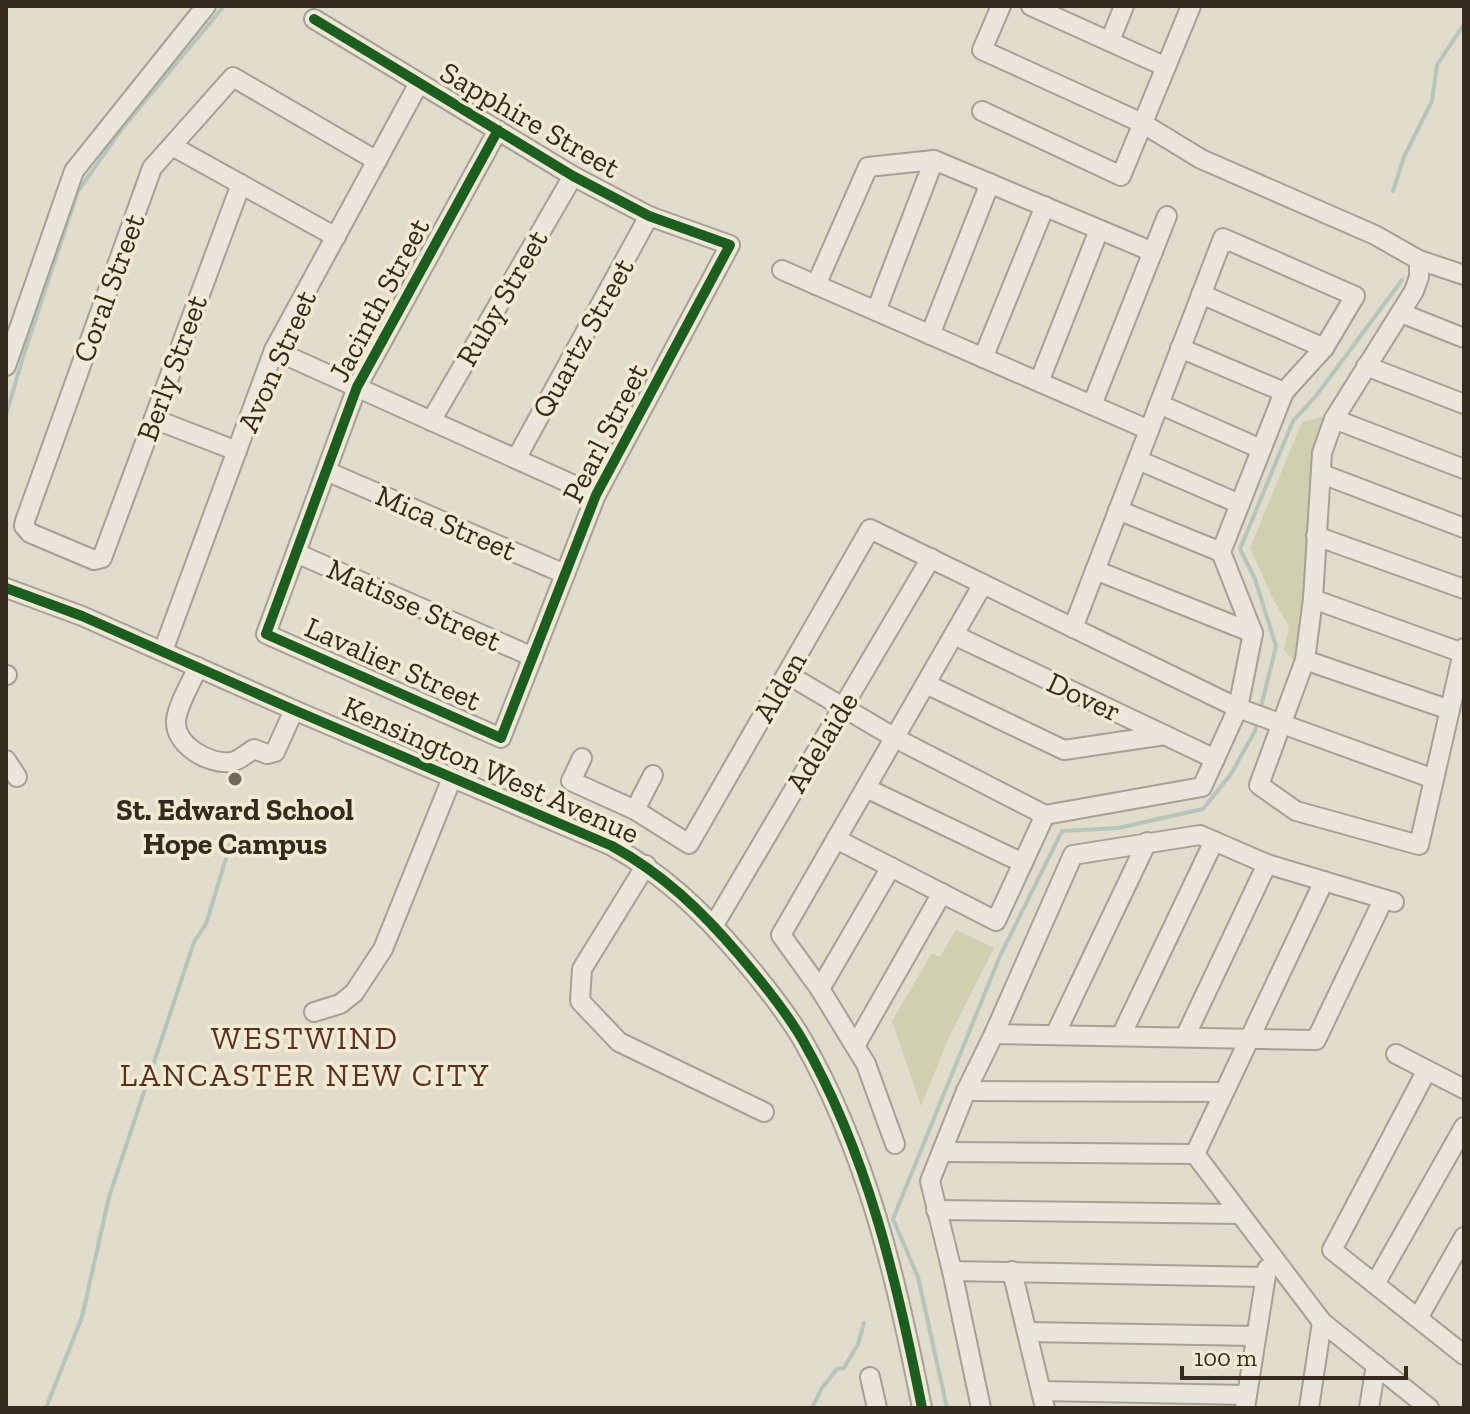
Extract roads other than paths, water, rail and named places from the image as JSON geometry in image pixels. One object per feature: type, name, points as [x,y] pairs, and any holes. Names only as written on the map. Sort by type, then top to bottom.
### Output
[{"type":"street","points":[[6,366],[74,171],[206,6]]},
{"type":"street","points":[[1001,6],[982,50],[1142,123],[1201,159],[1375,235],[1419,260],[1464,275]]},
{"type":"street","points":[[1031,6],[1062,12],[1110,41],[1166,67]]},
{"type":"street","points":[[1110,41],[1124,6]]},
{"type":"street","points":[[982,111],[1121,176],[1191,6]]},
{"type":"street","name":"Sapphire Street","points":[[314,19],[573,176],[649,216],[730,245]]},
{"type":"street","name":"Coral Street","points":[[104,553],[102,558],[94,560],[30,533],[24,526],[152,168],[233,77],[377,161]]},
{"type":"street","name":"Avon Street","points":[[163,651],[274,350],[419,83]]},
{"type":"street","name":"Jacinth Street","points":[[266,634],[357,387],[498,130]]},
{"type":"street","points":[[172,146],[336,237]]},
{"type":"street","points":[[876,311],[934,160]]},
{"type":"street","points":[[816,285],[868,167],[934,160],[1153,252]]},
{"type":"street","name":"Ruby Street","points":[[431,421],[573,176]]},
{"type":"street","points":[[930,335],[990,183]]},
{"type":"street","name":"Berly Street","points":[[104,553],[241,184]]},
{"type":"street","points":[[983,358],[1045,206]]},
{"type":"street","name":"Quartz Street","points":[[516,459],[649,216]]},
{"type":"street","points":[[1092,405],[1167,216]]},
{"type":"street","points":[[1039,382],[1099,230]]},
{"type":"street","points":[[787,674],[895,738],[1045,815],[1202,787],[1243,710],[1253,633],[1221,552],[1284,392],[1324,348],[1355,296],[1223,238],[1073,628]]},
{"type":"street","name":"Pearl Street","points":[[501,738],[596,495],[730,245]]},
{"type":"street","points":[[1313,599],[1463,650],[1419,845],[1296,811],[1259,785],[1277,723],[1305,660],[1313,599],[1322,453],[1334,419],[1401,313],[1419,277],[1419,260]]},
{"type":"street","points":[[782,270],[1149,430]]},
{"type":"street","points":[[1201,294],[1324,348]]},
{"type":"street","points":[[1401,313],[1464,338]]},
{"type":"street","points":[[1180,348],[1284,392]]},
{"type":"street","points":[[274,350],[596,495]]},
{"type":"street","points":[[1366,366],[1464,404]]},
{"type":"street","points":[[1159,404],[1261,449]]},
{"type":"street","points":[[154,419],[237,451]]},
{"type":"street","points":[[1334,419],[1464,469]]},
{"type":"street","points":[[1138,460],[1240,504]]},
{"type":"street","name":"Mica Street","points":[[326,471],[565,574]]},
{"type":"street","points":[[1322,474],[1464,528]]},
{"type":"street","points":[[1118,510],[1221,552]]},
{"type":"street","name":"Alden","points":[[635,810],[689,844],[870,529],[931,558]]},
{"type":"street","points":[[1316,536],[1464,589]]},
{"type":"street","name":"Matisse Street","points":[[296,553],[533,657]]},
{"type":"street","points":[[931,558],[1243,710],[1434,779]]},
{"type":"street","name":"Adelaide","points":[[714,925],[931,558]]},
{"type":"street","points":[[1095,570],[1253,633]]},
{"type":"street","points":[[895,1144],[875,1084],[855,1046],[820,989],[781,935],[983,584]]},
{"type":"street","name":"Kensington West Avenue","points":[[6,588],[82,616],[612,846],[646,865],[681,894],[714,925],[801,1037],[853,1145],[891,1269],[922,1408]]},
{"type":"street","name":"Lavalier Street","points":[[266,634],[501,738]]},
{"type":"street","name":"Dover","points":[[954,635],[1215,759]]},
{"type":"street","points":[[1305,660],[1450,710]]},
{"type":"street","points":[[198,667],[176,719],[177,733],[189,748],[216,761],[233,762],[254,749],[267,754],[275,752],[294,710]]},
{"type":"street","points":[[926,684],[1064,750],[1165,735]]},
{"type":"street","points":[[582,758],[571,781],[635,810],[653,775]]},
{"type":"street","points":[[6,760],[17,777]]},
{"type":"street","points":[[314,1012],[340,1004],[354,993],[383,949],[452,778]]},
{"type":"street","points":[[866,788],[1023,863]]},
{"type":"street","points":[[836,839],[996,921],[1045,815]]},
{"type":"street","points":[[981,1408],[930,1181],[966,1091],[1073,855],[1200,835],[1267,864],[1388,901],[1349,992],[1316,1040],[994,1034]]},
{"type":"street","points":[[1121,1036],[1214,841]]},
{"type":"street","points":[[1055,1035],[1147,842]]},
{"type":"street","points":[[1185,1037],[1267,864]]},
{"type":"street","points":[[646,865],[582,969],[580,1001],[619,1042],[764,1112]]},
{"type":"street","points":[[820,989],[891,867]]},
{"type":"street","points":[[1195,1154],[1324,881]]},
{"type":"street","points":[[855,1046],[942,893]]},
{"type":"street","points":[[1396,1054],[1464,1089]]},
{"type":"street","points":[[1427,1070],[1332,1250],[1464,1354]]},
{"type":"street","points":[[966,1091],[1224,1092]]},
{"type":"street","points":[[1375,1284],[1464,1127]]},
{"type":"street","points":[[942,1152],[1195,1154]]},
{"type":"street","points":[[1195,1154],[1322,1322],[1429,1408]]},
{"type":"street","points":[[936,1210],[1240,1214]]},
{"type":"street","points":[[1418,1318],[1464,1237]]},
{"type":"street","points":[[1012,1271],[1043,1400],[1246,1401],[1271,1254]]},
{"type":"street","points":[[952,1271],[1265,1277]]},
{"type":"street","points":[[1309,1408],[1322,1322]]},
{"type":"street","points":[[1027,1332],[1256,1336]]},
{"type":"street","points":[[1369,1408],[1376,1365]]},
{"type":"street","points":[[870,1377],[877,1408]]},
{"type":"waterway","points":[[6,415],[78,191],[121,130],[224,6]]},
{"type":"waterway","points":[[1393,191],[1404,157],[1432,101],[1437,65],[1464,24]]},
{"type":"waterway","points":[[1260,711],[1276,646],[1255,579],[1240,549],[1293,421],[1316,396],[1402,280]]},
{"type":"waterway","points":[[947,1408],[918,1277],[893,1219],[1000,956],[1062,831],[1118,828],[1203,809],[1231,774],[1258,720]]},
{"type":"waterway","points":[[46,1408],[82,1317],[109,1197],[194,942],[206,924],[230,845],[241,841]]},
{"type":"waterway","points":[[812,1408],[837,1369],[844,1368],[858,1344],[864,1323]]},
{"type":"place","name":"St. Edward School Hope Campus","points":[[235,779]]},
{"type":"district","name":"WESTWIND LANCASTER NEW CITY","points":[[305,1056]]}]
